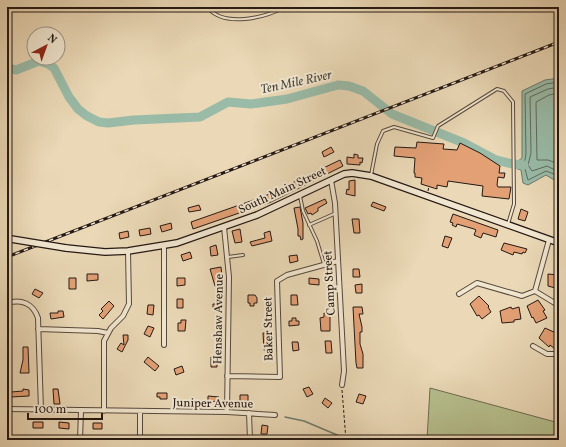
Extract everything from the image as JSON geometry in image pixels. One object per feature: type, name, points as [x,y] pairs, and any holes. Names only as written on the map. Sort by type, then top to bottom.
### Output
[{"type":"main road","name":"South Main Street","points":[[9,239],[66,248],[105,252],[128,251],[164,245],[224,227],[257,215],[300,196],[331,180],[352,173],[371,176],[507,226],[559,243]]},
{"type":"street","name":"Camp Street","points":[[331,180],[336,214],[344,371],[342,385]]},
{"type":"street","name":"Henshaw Avenue","points":[[224,227],[228,257],[227,412]]},
{"type":"street","points":[[535,291],[549,240]]},
{"type":"street","points":[[164,245],[164,346]]},
{"type":"street","points":[[104,411],[104,346],[108,333],[123,316],[128,304],[128,251]]},
{"type":"street","points":[[324,265],[338,261]]},
{"type":"street","name":"Baker Street","points":[[227,376],[280,377],[277,280],[287,275],[324,265]]},
{"type":"street","points":[[459,294],[477,283],[522,296],[535,291]]},
{"type":"street","points":[[535,291],[559,305],[557,312],[559,315]]},
{"type":"street","points":[[7,304],[20,301],[33,308],[38,318],[41,410]]},
{"type":"street","points":[[38,329],[98,331],[108,333]]},
{"type":"street","points":[[533,346],[546,354],[559,354]]},
{"type":"street","name":"Juniper Avenue","points":[[7,409],[227,412],[275,415]]},
{"type":"street","points":[[80,440],[81,411]]},
{"type":"street","points":[[140,412],[140,440]]},
{"type":"street","points":[[249,413],[250,440]]},
{"type":"lane","points":[[207,7],[210,11],[230,19],[244,20],[285,7]]},
{"type":"lane","points":[[371,176],[377,144],[383,131],[394,127],[433,138],[438,126],[469,108],[497,89],[504,91],[513,102],[515,169],[514,204],[507,226]]},
{"type":"lane","points":[[300,196],[303,211],[317,241],[324,265]]},
{"type":"lane","points":[[310,225],[336,214]]},
{"type":"lane","points":[[228,257],[243,254]]},
{"type":"path","points":[[428,191],[429,186]]},
{"type":"path","points":[[342,385],[346,440]]},
{"type":"shaded area","points":[[430,388],[559,423],[559,440],[427,440]]},
{"type":"water","points":[[559,78],[559,190],[556,181],[546,175],[528,185],[523,183],[521,170],[512,167],[513,160],[518,161],[522,158],[522,91],[545,80]]},
{"type":"building","points":[[417,142],[444,144],[443,149],[457,150],[460,143],[480,153],[500,166],[499,173],[505,173],[504,178],[498,177],[497,185],[498,187],[511,187],[509,199],[482,196],[483,186],[448,181],[447,187],[437,185],[437,189],[421,184],[422,178],[415,177],[414,173],[415,158],[394,156],[395,147],[416,148]]},
{"type":"building","points":[[331,147],[334,152],[324,157],[322,152]]},
{"type":"building","points":[[354,154],[358,155],[358,158],[363,158],[360,165],[347,164],[347,157],[354,158]]},
{"type":"building","points":[[340,160],[343,166],[271,202],[193,229],[191,222],[265,196]]},
{"type":"building","points":[[355,180],[355,196],[346,194],[347,189],[349,190],[349,181]]},
{"type":"building","points":[[325,199],[327,203],[318,208],[318,211],[312,215],[311,213],[308,214],[305,208]]},
{"type":"building","points":[[373,202],[386,207],[384,211],[371,206]]},
{"type":"building","points":[[199,205],[201,210],[189,212],[188,208]]},
{"type":"building","points":[[300,207],[303,223],[303,239],[301,240],[300,236],[298,236],[294,208]]},
{"type":"building","points":[[521,209],[528,212],[525,221],[518,219]]},
{"type":"building","points":[[453,214],[498,230],[496,237],[483,233],[481,238],[474,235],[476,230],[474,229],[457,224],[456,227],[452,225],[453,223],[450,222]]},
{"type":"building","points":[[352,219],[359,219],[360,233],[354,233]]},
{"type":"building","points":[[171,223],[172,229],[162,232],[160,226]]},
{"type":"building","points":[[150,228],[151,234],[140,236],[139,230]]},
{"type":"building","points":[[240,229],[242,242],[235,243],[232,231]]},
{"type":"building","points":[[128,231],[129,237],[120,239],[119,233]]},
{"type":"building","points":[[270,231],[272,241],[252,246],[250,242],[265,238],[264,233]]},
{"type":"building","points":[[445,236],[452,238],[448,248],[442,246]]},
{"type":"building","points":[[504,243],[527,249],[525,253],[523,252],[522,254],[514,252],[513,255],[501,250]]},
{"type":"building","points":[[216,245],[218,255],[211,256],[210,247]]},
{"type":"building","points":[[190,252],[192,258],[183,261],[181,255]]},
{"type":"building","points":[[297,255],[298,261],[290,263],[289,256]]},
{"type":"building","points":[[221,267],[223,285],[215,286],[210,269]]},
{"type":"building","points":[[353,269],[359,269],[360,277],[353,277]]},
{"type":"building","points":[[87,274],[98,274],[98,280],[87,281]]},
{"type":"building","points":[[548,274],[559,275],[559,289],[548,286]]},
{"type":"building","points":[[69,278],[76,278],[76,289],[69,289]]},
{"type":"building","points":[[177,278],[185,278],[185,285],[177,286]]},
{"type":"building","points":[[309,278],[319,279],[319,285],[309,284]]},
{"type":"building","points":[[362,284],[362,293],[356,293],[355,285]]},
{"type":"building","points":[[35,289],[43,293],[39,298],[32,294]]},
{"type":"building","points":[[248,295],[255,295],[257,298],[257,303],[254,303],[254,306],[250,306],[250,303],[248,303]]},
{"type":"building","points":[[291,295],[297,295],[298,305],[291,305]]},
{"type":"building","points":[[479,296],[489,306],[488,307],[491,312],[482,319],[479,315],[477,316],[470,304]]},
{"type":"building","points":[[177,299],[183,299],[183,308],[177,308]]},
{"type":"building","points":[[538,300],[545,310],[543,311],[547,318],[536,323],[527,306]]},
{"type":"building","points":[[109,301],[114,306],[103,319],[99,315],[103,311],[101,309]]},
{"type":"building","points":[[213,304],[223,304],[223,309],[213,309]]},
{"type":"building","points":[[148,305],[154,305],[153,315],[147,314]]},
{"type":"building","points":[[353,307],[362,307],[363,314],[359,314],[362,327],[362,332],[360,332],[360,344],[363,354],[363,368],[357,368],[356,363]]},
{"type":"building","points":[[511,307],[512,309],[519,307],[521,319],[514,320],[514,322],[502,323],[500,311]]},
{"type":"building","points":[[58,311],[63,311],[64,317],[51,319],[50,313],[58,313]]},
{"type":"building","points":[[324,313],[330,313],[330,331],[321,331],[320,318],[324,317]]},
{"type":"building","points":[[292,318],[296,318],[296,321],[299,321],[299,325],[289,326],[289,321],[292,321]]},
{"type":"building","points":[[181,320],[186,320],[185,331],[178,331],[178,323],[181,323]]},
{"type":"building","points":[[148,326],[154,328],[150,337],[144,334]]},
{"type":"building","points":[[545,328],[558,334],[559,343],[555,349],[550,345],[549,347],[539,338]]},
{"type":"building","points":[[263,333],[269,333],[269,350],[264,350]]},
{"type":"building","points":[[123,335],[128,335],[128,340],[122,352],[117,349],[121,343],[124,345]]},
{"type":"building","points":[[325,341],[331,341],[332,353],[326,353]]},
{"type":"building","points":[[292,342],[298,342],[299,350],[293,351]]},
{"type":"building","points":[[23,347],[28,347],[29,373],[20,373],[23,360]]},
{"type":"building","points":[[148,357],[159,366],[155,371],[144,362]]},
{"type":"building","points":[[211,357],[217,357],[217,367],[211,367]]},
{"type":"building","points":[[182,366],[184,372],[176,375],[174,369]]},
{"type":"building","points":[[309,387],[313,394],[307,397],[303,389]]},
{"type":"building","points":[[23,389],[29,390],[29,396],[11,397],[11,392],[23,391]]},
{"type":"building","points":[[53,389],[58,389],[60,404],[54,404]]},
{"type":"building","points":[[157,393],[167,393],[167,399],[160,399],[160,397],[157,397]]},
{"type":"building","points":[[359,394],[366,396],[363,404],[356,402]]},
{"type":"building","points":[[240,395],[248,395],[248,401],[240,401]]},
{"type":"building","points":[[208,396],[219,397],[219,401],[208,402]]},
{"type":"building","points":[[325,398],[332,403],[328,408],[322,403]]},
{"type":"building","points":[[33,422],[43,422],[43,428],[33,428]]},
{"type":"building","points":[[59,422],[69,423],[69,429],[59,428]]},
{"type":"building","points":[[93,423],[102,423],[102,429],[93,429]]},
{"type":"building","points":[[262,425],[268,426],[267,434],[261,434]]},
{"type":"waterway","name":"Ten Mile River","points":[[7,68],[16,70],[39,61],[48,64],[54,68],[69,97],[78,109],[87,116],[99,122],[108,123],[134,120],[200,117],[228,102],[251,104],[287,99],[338,85],[349,86],[363,91],[392,114],[464,143],[496,160],[524,165]]},
{"type":"waterway","points":[[285,417],[304,421],[349,440]]},
{"type":"railway","points":[[7,257],[559,42]]}]
